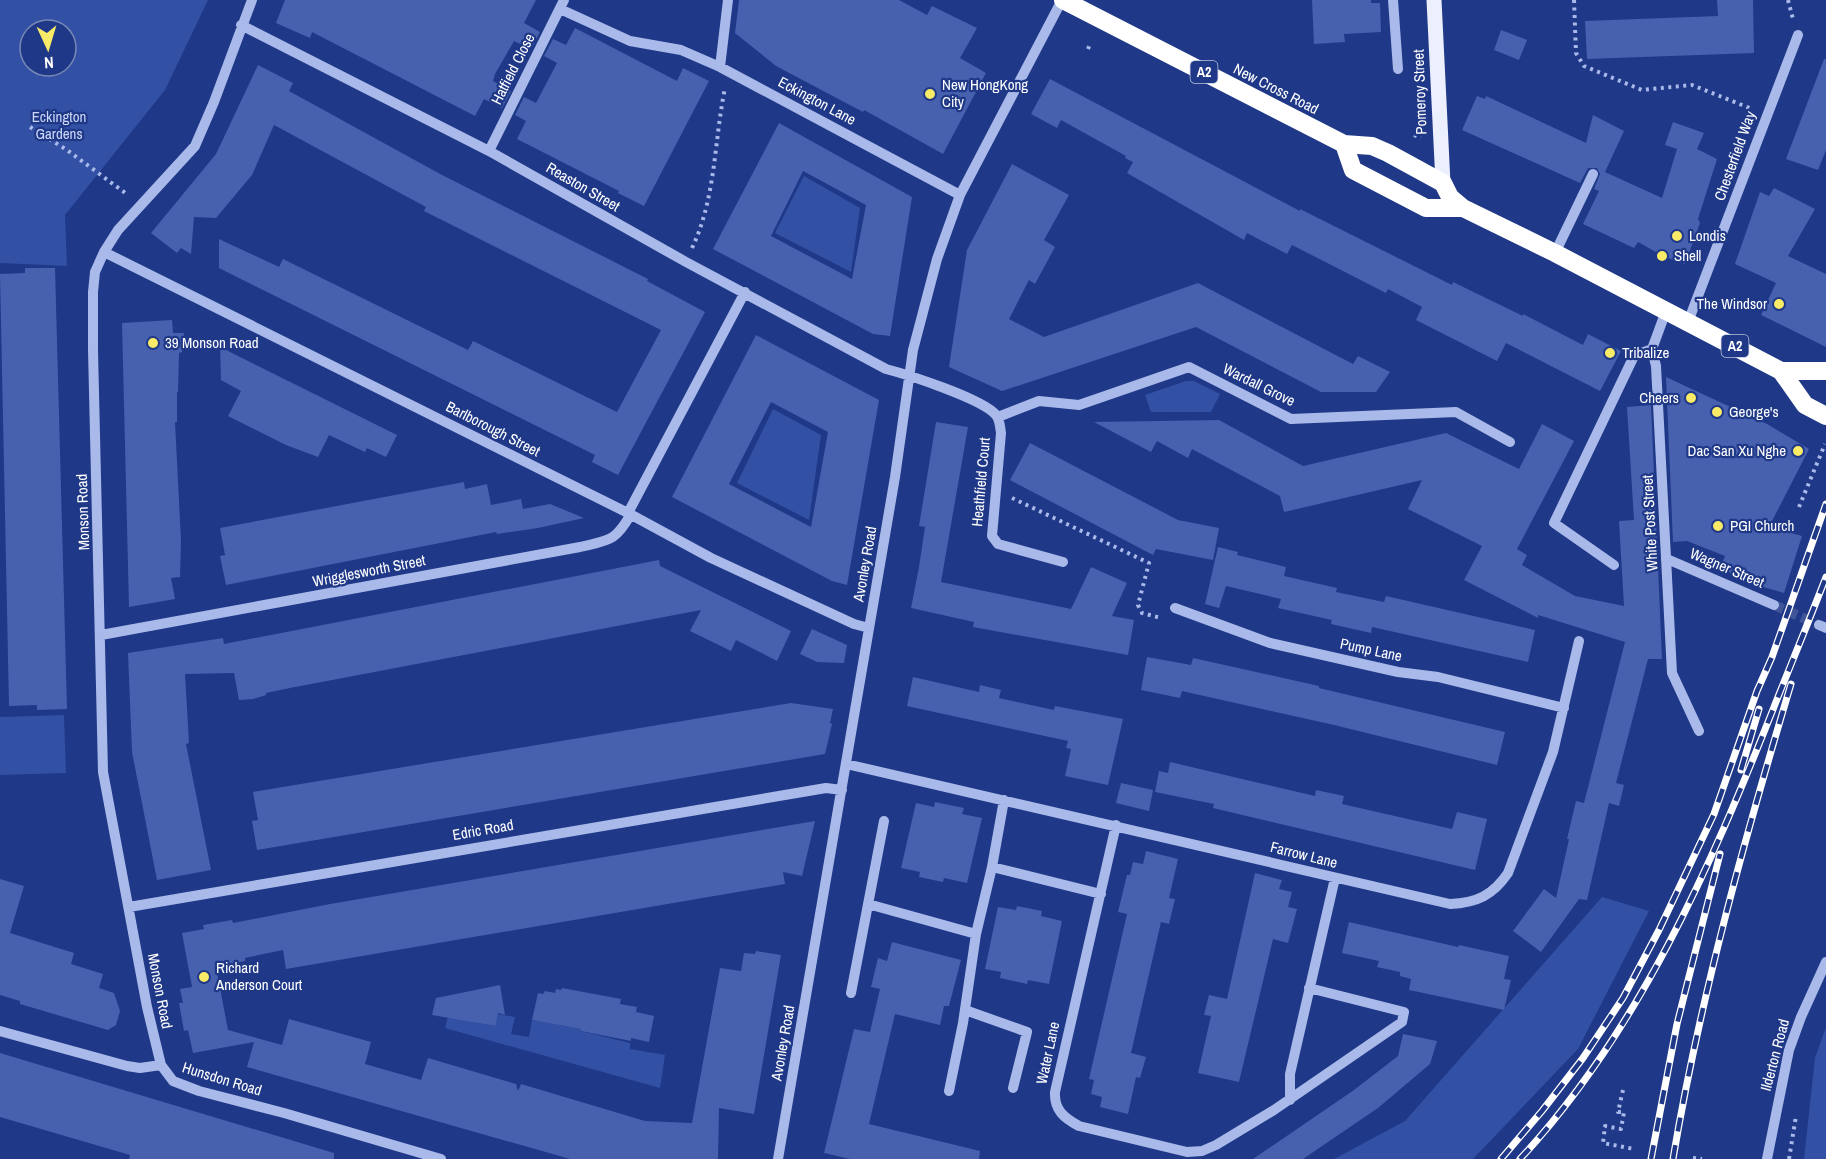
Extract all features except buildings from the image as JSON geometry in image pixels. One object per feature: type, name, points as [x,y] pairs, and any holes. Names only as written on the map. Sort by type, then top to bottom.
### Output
[{"type":"highway","name":"New Cross Road","points":[[1062,0],[1344,144],[1372,146],[1443,183],[1450,197],[1463,208],[1689,322]]},
{"type":"highway","name":"New Cross Road","points":[[1344,144],[1353,170],[1426,208],[1463,208]]},
{"type":"highway","name":"A2","points":[[1689,322],[1781,371],[1805,405],[1826,416]]},
{"type":"highway","name":"A2","points":[[1781,371],[1826,371]]},
{"type":"main road","name":"Pomeroy Street","points":[[1434,0],[1443,183]]},
{"type":"street","points":[[725,69],[728,0]]},
{"type":"street","name":"Avonley Road","points":[[778,1159],[895,477],[913,350],[937,259],[960,195],[1062,0]]},
{"type":"street","points":[[1393,0],[1398,69]]},
{"type":"street","name":"Monson Road","points":[[161,1065],[147,1007],[104,772],[93,292],[95,272],[118,230],[195,146],[252,1]]},
{"type":"street","name":"Eckington Lane","points":[[562,4],[630,41],[681,50],[725,69],[960,195]]},
{"type":"street","name":"Hatfield Close","points":[[489,151],[562,4]]},
{"type":"street","name":"Reaston Street","points":[[241,25],[489,151],[686,262],[886,369],[909,376]]},
{"type":"street","name":"Chesterfield Way","points":[[1689,322],[1798,35]]},
{"type":"street","points":[[1555,253],[1593,174]]},
{"type":"street","name":"Barlborough Street","points":[[104,252],[630,514],[711,558],[854,624],[869,628]]},
{"type":"street","name":"Wrigglesworth Street","points":[[101,635],[192,620],[604,542],[614,538],[622,530],[745,292]]},
{"type":"street","name":"White Post Street","points":[[1666,311],[1652,350],[1656,366],[1672,673],[1699,731]]},
{"type":"street","points":[[1614,566],[1554,523],[1634,356],[1652,350]]},
{"type":"street","name":"Wardall Grove","points":[[998,417],[1039,401],[1079,405],[1189,367],[1291,419],[1456,412],[1510,442]]},
{"type":"street","name":"Heathfield Court","points":[[909,376],[988,406],[998,417],[1001,433],[994,492],[992,536],[998,544],[1063,562]]},
{"type":"street","name":"Wagner Street","points":[[1667,559],[1774,605]]},
{"type":"street","name":"Pump Lane","points":[[1175,608],[1270,643],[1398,672],[1438,677],[1564,708]]},
{"type":"street","name":"Farrow Lane","points":[[846,764],[1450,904],[1466,903],[1485,897],[1499,886],[1508,873],[1553,752],[1579,641]]},
{"type":"street","name":"Edric Road","points":[[129,908],[826,788],[842,790]]},
{"type":"street","points":[[949,1091],[965,1010],[976,934],[992,867],[1004,800]]},
{"type":"street","points":[[852,993],[884,821]]},
{"type":"street","name":"Water Lane","points":[[1116,825],[1054,1092],[1057,1108],[1066,1119],[1080,1126],[1187,1152],[1202,1151],[1216,1145],[1290,1100],[1356,1052],[1402,1023],[1404,1012],[1309,988]]},
{"type":"street","points":[[992,867],[1101,894]]},
{"type":"street","points":[[1290,1100],[1290,1074],[1335,878]]},
{"type":"street","points":[[868,904],[976,934]]},
{"type":"street","name":"Ilderton Road","points":[[1767,1159],[1789,1050],[1826,962]]},
{"type":"street","points":[[965,1010],[1027,1032],[1013,1088]]},
{"type":"street","name":"Hunsdon Road","points":[[0,1031],[127,1066],[140,1068],[161,1065],[173,1081],[199,1091],[284,1113],[441,1159]]},
{"type":"path","points":[[1574,0],[1576,53],[1584,66],[1642,90],[1692,84],[1767,115]]},
{"type":"path","points":[[686,262],[701,231],[713,174],[725,91],[725,69]]},
{"type":"path","points":[[30,127],[67,150],[141,205]]},
{"type":"path","points":[[1414,135],[1421,138]]},
{"type":"path","points":[[1799,507],[1826,444]]},
{"type":"path","points":[[994,492],[1010,497],[1149,562],[1138,606],[1142,613],[1162,619],[1175,608]]},
{"type":"path","points":[[1623,1090],[1618,1112],[1624,1112],[1621,1129],[1605,1126],[1603,1143],[1634,1149]]},
{"type":"path","points":[[1789,1159],[1797,1114]]},
{"type":"path","points":[[1693,1158],[1702,1159]]},
{"type":"green space","name":"Eckington Gardens","points":[[0,0],[208,0],[165,90],[65,215],[67,266],[0,263]]},
{"type":"green space","points":[[804,176],[860,208],[851,272],[775,233]]},
{"type":"green space","points":[[1186,381],[1194,381],[1220,394],[1211,412],[1151,412],[1145,395]]},
{"type":"green space","points":[[773,409],[821,435],[809,520],[737,483]]},
{"type":"green space","points":[[64,715],[66,773],[0,775],[0,717]]},
{"type":"green space","points":[[1602,897],[1649,911],[1578,1049],[1473,1159],[1334,1159],[1405,1121]]},
{"type":"green space","points":[[449,1013],[477,1023],[494,1026],[497,1014],[515,1017],[511,1034],[529,1037],[532,1020],[581,1029],[581,1031],[630,1043],[630,1049],[665,1055],[660,1088],[445,1028]]},
{"type":"green space","points":[[1826,1027],[1826,1159],[1804,1159],[1815,1058]]},
{"type":"tunnel","points":[[1774,605],[1819,625]]},
{"type":"railway","points":[[1501,1159],[1583,1058],[1623,998],[1659,930],[1714,814],[1826,504]]},
{"type":"railway","points":[[1520,1159],[1601,1057],[1636,1002],[1668,945],[1724,828],[1826,577]]},
{"type":"railway","points":[[1673,1159],[1696,1039],[1724,920],[1791,684]]},
{"type":"railway","points":[[1741,770],[1759,709]]},
{"type":"railway","points":[[1651,1159],[1677,1024],[1720,854]]},
{"type":"place","name":"New HongKong City","points":[[930,94]]},
{"type":"place","name":"Londis","points":[[1677,236]]},
{"type":"place","name":"Shell","points":[[1662,256]]},
{"type":"place","name":"The Windsor","points":[[1779,304]]},
{"type":"place","name":"39 Monson Road","points":[[153,343]]},
{"type":"place","name":"Tribalize","points":[[1610,353]]},
{"type":"place","name":"Cheers","points":[[1691,398]]},
{"type":"place","name":"George's","points":[[1717,412]]},
{"type":"place","name":"Dac San Xu Nghe","points":[[1798,451]]},
{"type":"place","name":"PGI Church","points":[[1718,526]]},
{"type":"place","name":"Richard Anderson Court","points":[[204,977]]}]
